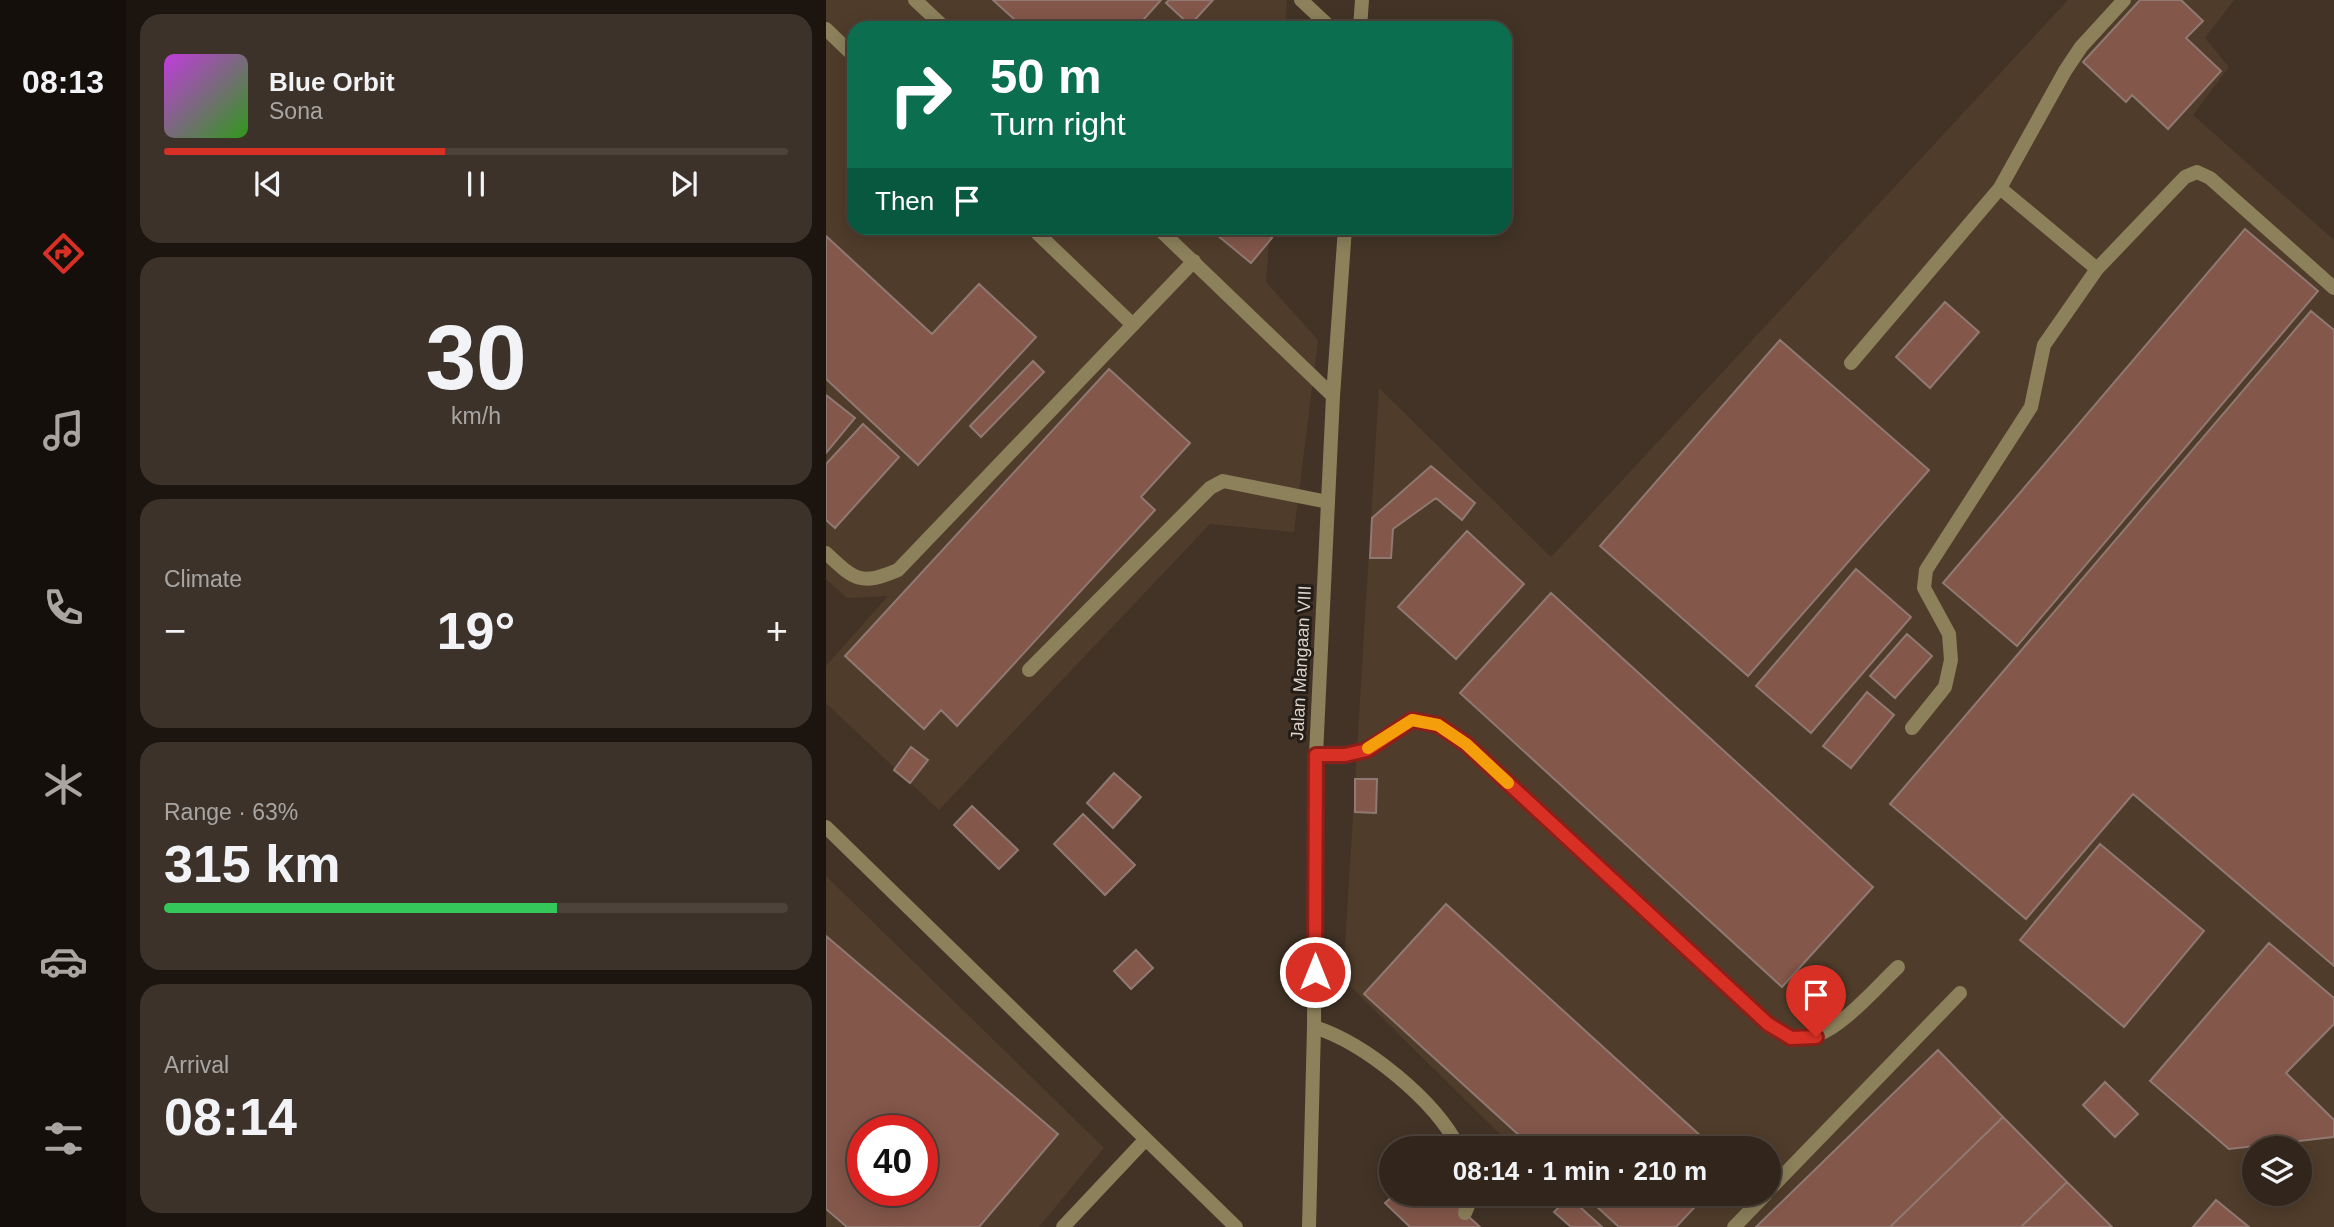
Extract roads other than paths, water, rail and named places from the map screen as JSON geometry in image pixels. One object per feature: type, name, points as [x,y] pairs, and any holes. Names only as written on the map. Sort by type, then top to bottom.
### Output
[{"type":"street","points":[[915,0],[938,21]]},
{"type":"street","points":[[1301,0],[1324,21]]},
{"type":"street","points":[[1360,21],[1362,0]]},
{"type":"street","points":[[1851,363],[2000,188],[2065,71],[2081,47],[2124,0]]},
{"type":"street","points":[[826,29],[847,49]]},
{"type":"street","points":[[1912,728],[1945,687],[1951,660],[1949,634],[1924,588],[1926,570],[2031,407],[2044,345],[2097,269],[2185,177],[2197,172],[2210,178],[2334,288]]},
{"type":"street","points":[[2000,188],[2097,269]]},
{"type":"street","points":[[1039,235],[1133,325]]},
{"type":"street","points":[[1166,235],[1333,396]]},
{"type":"street","name":"Jalan Mangaan VIII","points":[[1309,1227],[1316,755],[1333,396],[1344,235]]},
{"type":"street","points":[[826,553],[849,575],[873,581],[898,570],[1194,261]]},
{"type":"street","points":[[1029,670],[1210,488],[1223,481],[1328,502]]},
{"type":"street","points":[[1316,755],[1345,755],[1367,750],[1412,720],[1438,725],[1466,744],[1768,1024],[1791,1038],[1816,1037],[1838,1023],[1898,967]]},
{"type":"street","points":[[826,827],[1236,1227]]},
{"type":"street","points":[[1781,1178],[1959,993]]},
{"type":"street","points":[[1314,1027],[1333,1033],[1368,1053],[1399,1078],[1434,1113],[1450,1136]]},
{"type":"street","points":[[1063,1227],[1144,1140]]},
{"type":"street","points":[[1465,1213],[1468,1206]]},
{"type":"street","points":[[1734,1227],[1754,1206]]}]
